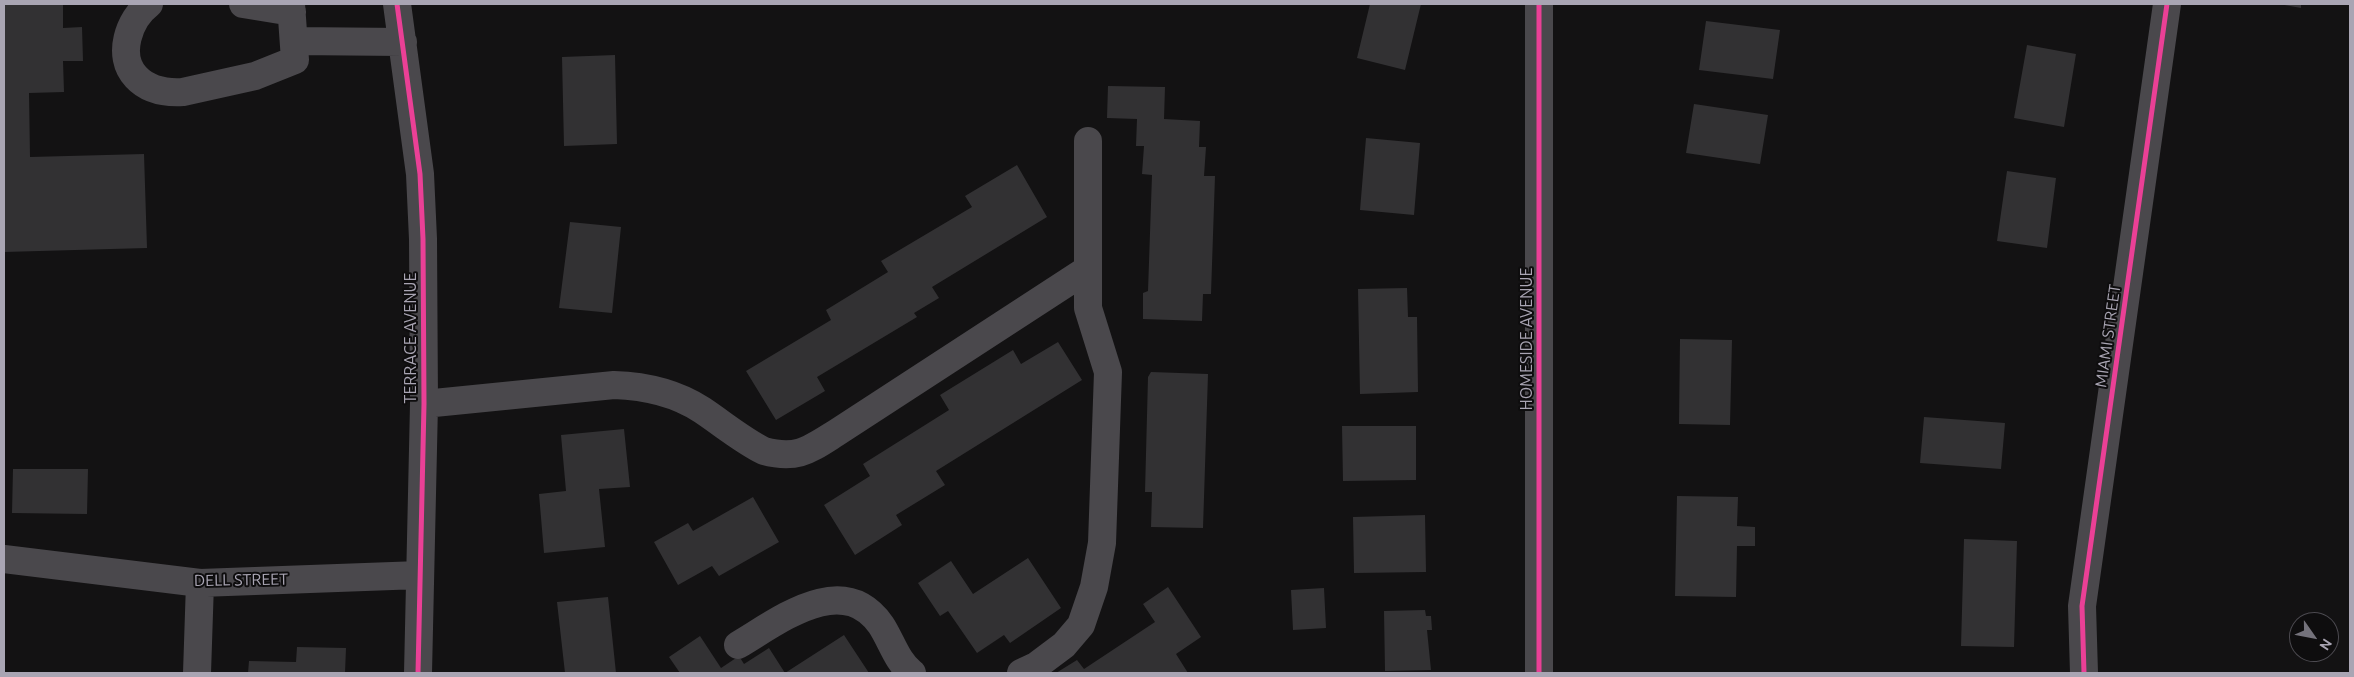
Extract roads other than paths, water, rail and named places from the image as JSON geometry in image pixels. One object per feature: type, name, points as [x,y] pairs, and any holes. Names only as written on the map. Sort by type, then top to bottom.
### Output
[{"type":"street","points":[[149,4],[131,24],[127,38],[127,52],[136,76],[162,92],[183,92],[273,70],[295,60],[292,8],[243,4]]},
{"type":"street","name":"TERRACE AVENUE","points":[[397,4],[420,174],[424,404],[418,673]]},
{"type":"street","name":"HOMESIDE AVENUE","points":[[1539,4],[1539,673]]},
{"type":"street","name":"MIAMI STREET","points":[[2084,673],[2082,606],[2167,4]]},
{"type":"street","points":[[294,42],[403,42]]},
{"type":"street","points":[[1021,673],[1036,666],[1064,645],[1081,625],[1094,587],[1102,542],[1108,372],[1088,308],[1088,141]]},
{"type":"street","points":[[424,404],[614,385],[631,385],[663,392],[682,399],[701,409],[764,451],[777,455],[799,454],[836,433],[1088,269]]},
{"type":"street","name":"DELL STREET","points":[[4,559],[200,583],[420,575]]},
{"type":"street","points":[[197,673],[200,583]]},
{"type":"street","points":[[738,645],[799,609],[823,601],[846,602],[865,609],[874,616],[904,665],[912,673]]}]
